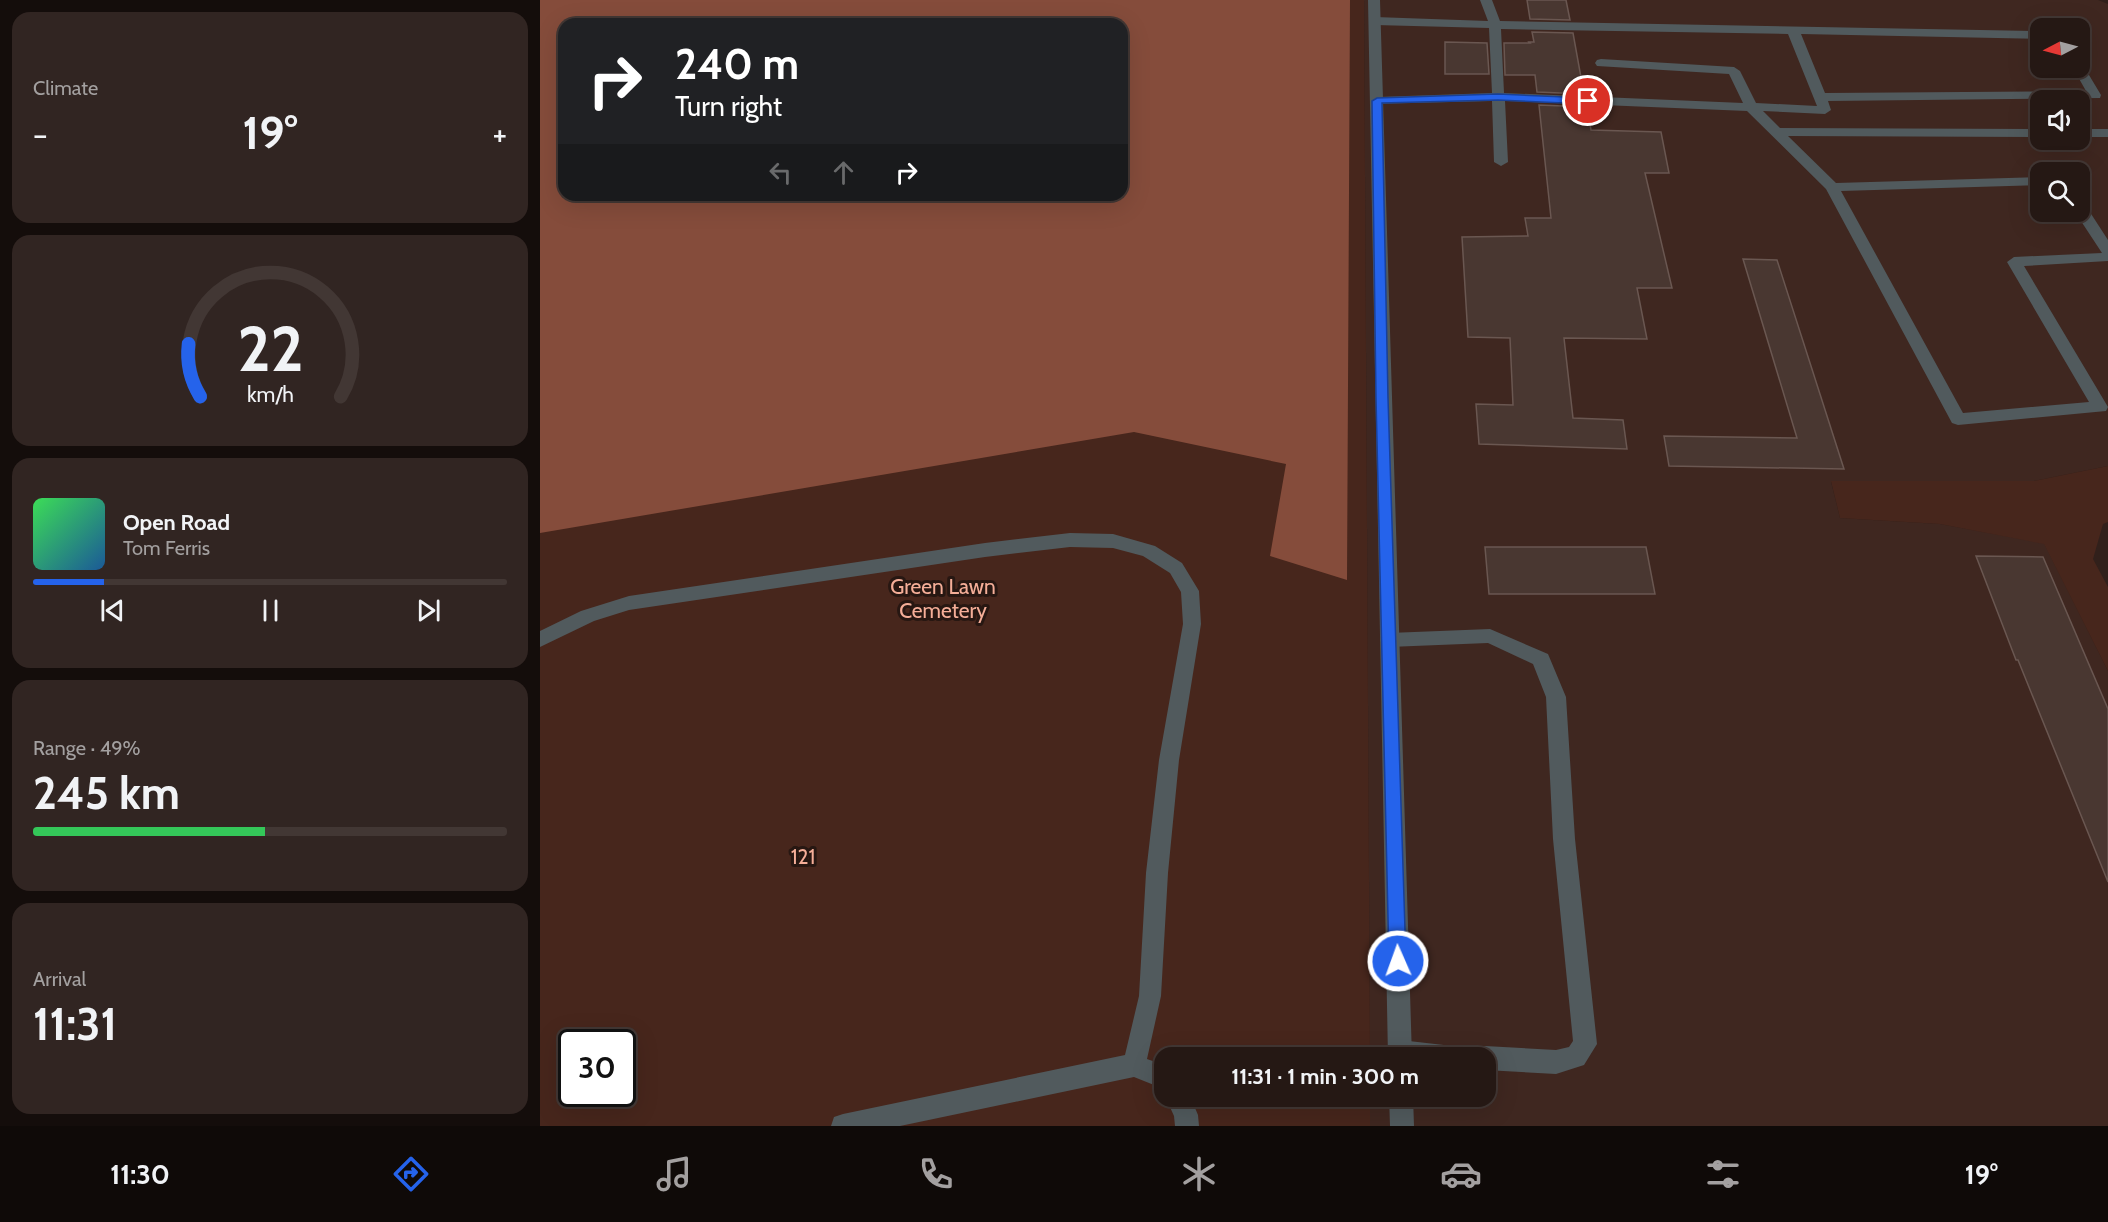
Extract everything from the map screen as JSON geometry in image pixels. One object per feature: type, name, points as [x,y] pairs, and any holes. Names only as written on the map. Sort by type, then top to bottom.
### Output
[{"type":"street","points":[[1374,0],[1400,1047]]},
{"type":"street","points":[[1486,0],[1495,25],[1501,162]]},
{"type":"street","points":[[1374,21],[2030,35]]},
{"type":"street","points":[[1377,101],[1498,97],[1825,110],[1793,30]]},
{"type":"street","points":[[1601,63],[1734,71],[1752,108],[1832,187],[1958,419],[2100,407],[2014,262],[2108,257]]},
{"type":"street","points":[[1820,97],[2095,95],[2085,78]]},
{"type":"street","points":[[1777,132],[2030,133]]},
{"type":"street","points":[[2090,133],[2108,133]]},
{"type":"street","points":[[1832,187],[2030,181]]},
{"type":"street","points":[[2089,222],[2108,251]]},
{"type":"street","points":[[540,640],[588,616],[629,603],[973,552],[1070,540],[1113,541],[1149,551],[1176,568],[1190,591],[1192,624],[1169,760],[1157,873],[1150,996],[1134,1065]]},
{"type":"street","points":[[1389,640],[1490,636],[1541,658],[1556,697],[1564,839],[1585,1044],[1576,1057],[1556,1062],[1496,1059]]},
{"type":"street","points":[[843,1126],[1134,1065],[1154,1073]]},
{"type":"street","points":[[1182,1107],[1187,1126]]},
{"type":"street","points":[[1401,1107],[1402,1126]]},
{"type":"shaded area","points":[[540,0],[1350,0],[1347,580],[1270,556],[1286,464],[1134,432],[540,533]]},
{"type":"shaded area","points":[[1364,0],[2098,0],[2108,4],[2108,466],[2034,481],[1831,482],[1840,518],[1940,524],[2044,543],[2108,671],[2108,1126],[1370,1126],[1370,1107],[1496,1107],[1496,1047],[1370,1047]]},
{"type":"green space","name":"Green Lawn Cemetery","points":[[540,0],[1364,0],[1370,1047],[1154,1047],[1154,1107],[1370,1107],[1370,1126],[540,1126]]},
{"type":"green space","points":[[2108,466],[2108,522],[2103,524],[2093,559],[2108,587],[2108,671],[2044,544],[1940,524],[1840,518],[1831,481],[2034,481]]},
{"type":"building","points":[[1527,0],[1566,0],[1570,20],[1530,19]]},
{"type":"building","points":[[1532,32],[1573,33],[1584,94],[1537,92],[1535,75],[1505,75],[1504,43],[1534,42]]},
{"type":"building","points":[[1445,42],[1487,43],[1489,74],[1445,74]]},
{"type":"building","points":[[1539,105],[1587,107],[1591,130],[1661,132],[1669,173],[1645,173],[1672,288],[1637,288],[1647,339],[1564,338],[1573,418],[1623,420],[1627,449],[1479,444],[1476,404],[1513,405],[1510,338],[1468,337],[1462,237],[1528,236],[1525,218],[1551,218]]},
{"type":"building","points":[[1743,259],[1777,260],[1844,469],[1669,466],[1664,436],[1797,438]]},
{"type":"building","points":[[1485,547],[1646,547],[1655,594],[1489,594]]},
{"type":"building","points":[[1976,556],[2043,557],[2108,709],[2108,882],[2018,660],[2016,660]]},
{"type":"route","points":[[1398,961],[1382,398],[1377,101],[1498,97],[1588,101]]},
{"type":"park label","name":"121","points":[[803,857]]}]
